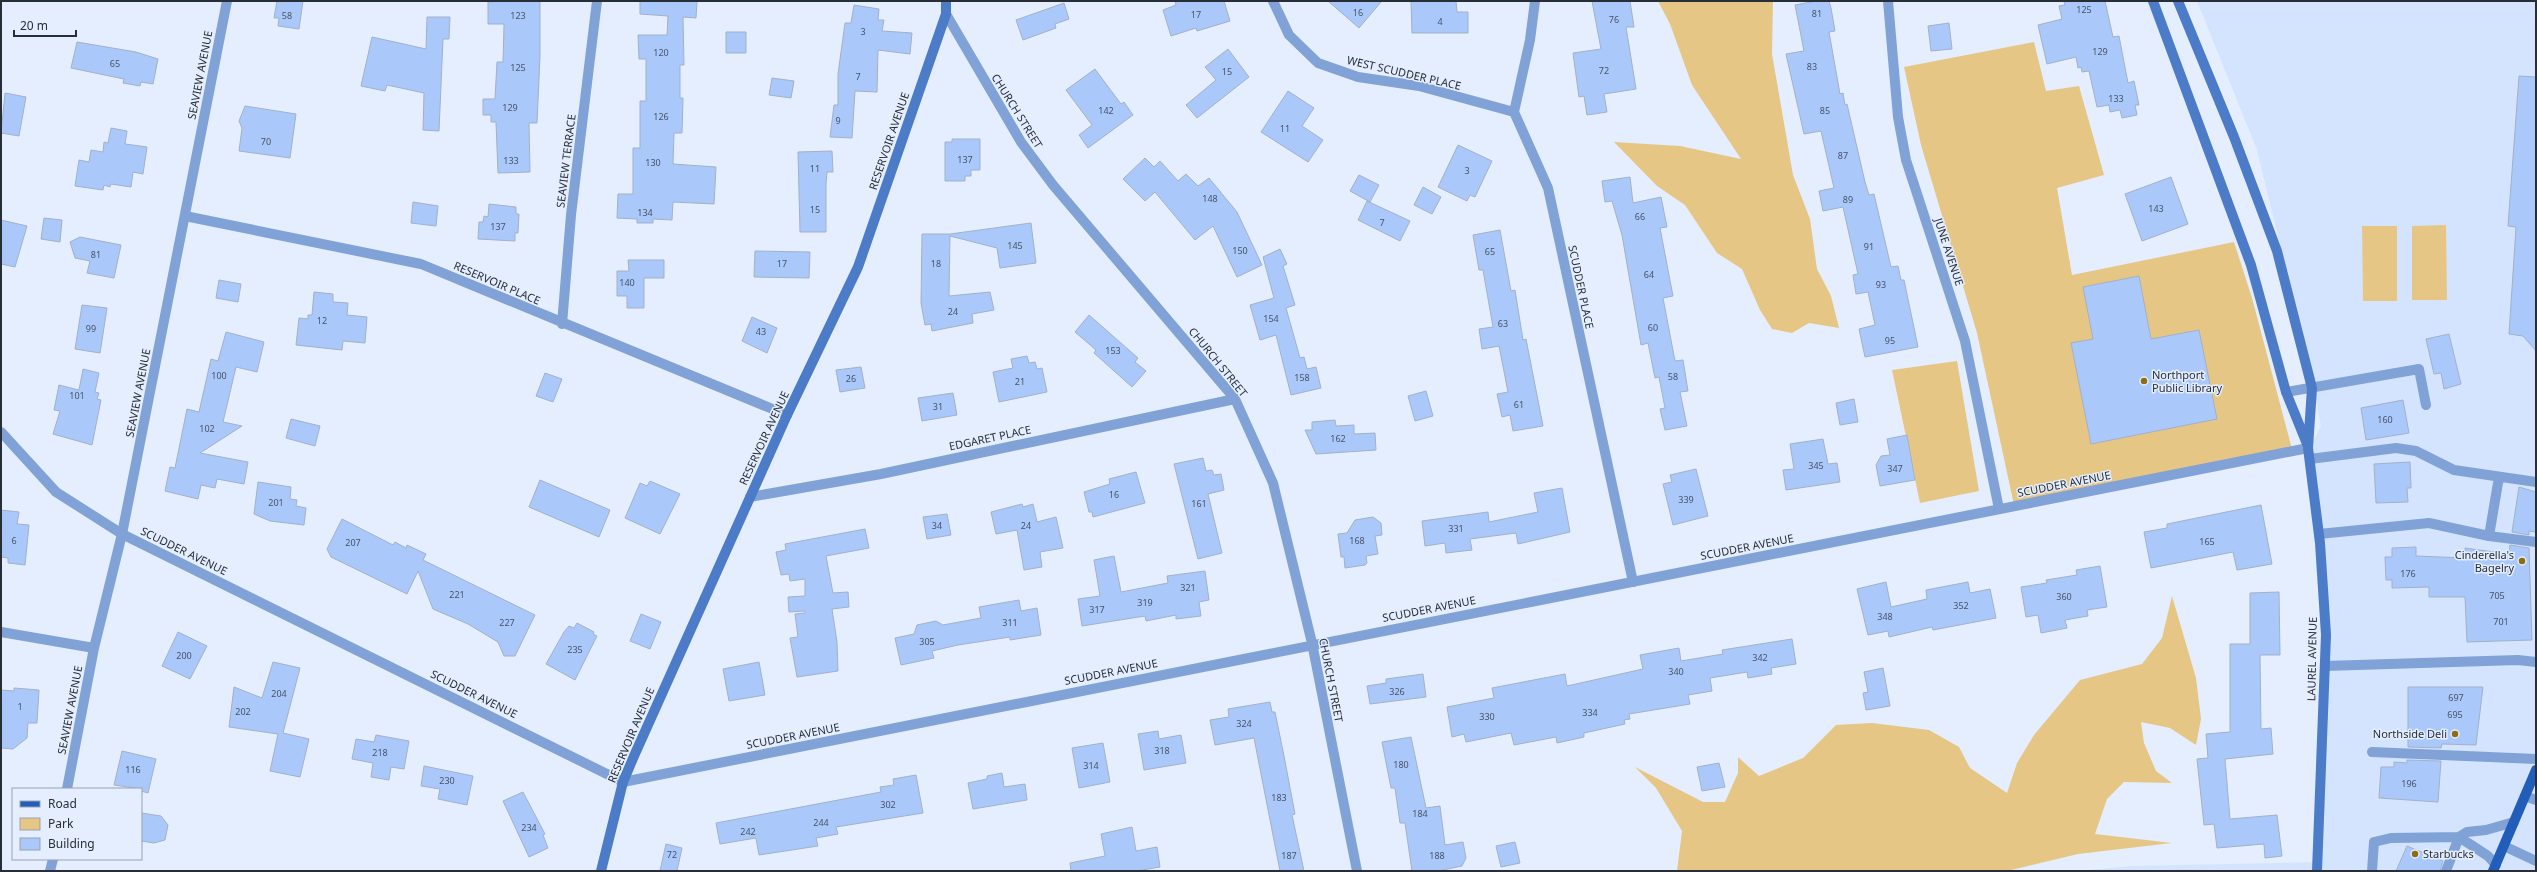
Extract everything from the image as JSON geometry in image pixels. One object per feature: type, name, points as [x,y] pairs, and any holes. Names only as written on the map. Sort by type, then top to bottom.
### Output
[{"type":"main road","points":[[946,1],[946,14]]},
{"type":"main road","points":[[2152,1],[2251,265],[2286,392],[2308,448]]},
{"type":"main road","points":[[2178,1],[2234,137],[2277,251],[2312,388],[2308,448]]},
{"type":"main road","name":"RESERVOIR AVENUE","points":[[600,871],[623,782],[787,415],[858,267],[946,14]]},
{"type":"main road","name":"LAUREL AVENUE","points":[[2308,448],[2319,534],[2326,636],[2317,871]]},
{"type":"main road","points":[[2495,868],[2536,770]]},
{"type":"street","name":"SEAVIEW AVENUE","points":[[66,788],[94,648],[122,534],[227,1]]},
{"type":"street","name":"SEAVIEW TERRACE","points":[[562,324],[571,215],[597,1]]},
{"type":"street","name":"WEST SCUDDER PLACE","points":[[1273,1],[1288,35],[1318,62],[1358,77],[1419,86],[1514,112]]},
{"type":"street","points":[[1514,112],[1530,40],[1535,1]]},
{"type":"street","name":"JUNE AVENUE","points":[[1888,1],[1898,117],[1906,160],[1965,341],[1999,509]]},
{"type":"street","name":"CHURCH STREET","points":[[946,14],[1021,142],[1048,179],[1235,399],[1273,483],[1312,643],[1357,871]]},
{"type":"street","name":"SCUDDER PLACE","points":[[1514,112],[1548,188],[1633,582]]},
{"type":"street","name":"RESERVOIR PLACE","points":[[185,216],[421,264],[562,324],[787,415]]},
{"type":"street","points":[[2286,392],[2419,369],[2426,405]]},
{"type":"street","name":"EDGARET PLACE","points":[[750,497],[880,474],[1235,399]]},
{"type":"street","name":"SCUDDER AVENUE","points":[[1,432],[56,492],[122,534],[623,782],[1312,643],[1633,582],[2308,448]]},
{"type":"street","points":[[2310,459],[2396,448],[2416,451],[2454,470],[2536,482]]},
{"type":"street","points":[[2489,536],[2499,477]]},
{"type":"street","points":[[2319,534],[2429,523],[2489,536],[2536,542]]},
{"type":"street","points":[[1,632],[94,648]]},
{"type":"street","points":[[2325,666],[2518,660],[2536,662]]},
{"type":"street","points":[[2372,752],[2536,759]]},
{"type":"street","points":[[2525,796],[2536,800]]},
{"type":"street","points":[[2372,871],[2374,842],[2391,838],[2459,837],[2467,832],[2486,830],[2514,822]]},
{"type":"street","points":[[2459,837],[2488,856],[2495,868]]},
{"type":"street","points":[[2446,871],[2459,837]]},
{"type":"street","points":[[2504,846],[2536,861]]},
{"type":"street","points":[[50,871],[53,860]]},
{"type":"shaded area","points":[[2197,1],[2536,1],[2536,871],[2078,871],[2133,866],[2319,862],[2328,638],[2310,447],[2321,426],[2307,355],[2257,150]]},
{"type":"green space","points":[[1658,1],[1773,1],[1772,54],[1793,175],[1810,219],[1817,269],[1831,296],[1839,328],[1809,323],[1792,333],[1772,329],[1760,310],[1742,269],[1717,253],[1685,205],[1657,186],[1614,142],[1680,146],[1741,159],[1692,85],[1670,24]]},
{"type":"green space","points":[[2034,42],[2046,91],[2079,86],[2104,175],[2057,188],[2072,275],[2234,242],[2252,298],[2292,449],[2014,505],[1977,333],[1921,145],[1904,67]]},
{"type":"green space","points":[[2446,225],[2447,300],[2412,300],[2412,226]]},
{"type":"green space","points":[[2362,226],[2397,226],[2397,301],[2363,301]]},
{"type":"green space","points":[[1957,361],[1979,491],[1920,503],[1892,370]]},
{"type":"green space","points":[[2172,596],[2196,678],[2201,719],[2196,745],[2170,728],[2141,722],[2144,743],[2156,771],[2172,783],[2124,782],[2107,799],[2095,834],[2172,843],[2078,854],[2007,871],[1677,871],[1682,831],[1656,788],[1635,767],[1703,802],[1725,802],[1738,773],[1738,757],[1759,776],[1803,758],[1836,725],[1872,723],[1929,730],[1959,747],[1970,768],[2007,793],[2017,763],[2034,735],[2080,680],[2142,664],[2162,638]]},
{"type":"building","points":[[277,1],[303,1],[299,29],[278,26],[279,18],[274,18]]},
{"type":"building","points":[[540,1],[540,56],[537,123],[529,123],[530,172],[498,173],[496,122],[491,122],[491,115],[483,115],[483,99],[495,99],[497,62],[503,62],[504,24],[488,24],[488,2]]},
{"type":"building","points":[[640,1],[697,1],[696,18],[683,17],[684,65],[680,65],[680,98],[683,98],[682,133],[674,133],[673,164],[716,167],[714,204],[673,202],[672,220],[653,219],[653,223],[637,223],[637,219],[617,218],[618,194],[633,194],[633,148],[640,148],[640,101],[646,101],[646,59],[639,59],[638,35],[667,35],[668,16],[640,14]]},
{"type":"building","points":[[1175,1],[1224,1],[1230,21],[1197,31],[1196,28],[1171,36],[1163,10],[1176,5]]},
{"type":"building","points":[[1328,1],[1374,1],[1381,2],[1359,28]]},
{"type":"building","points":[[1411,1],[1456,1],[1457,12],[1468,12],[1468,33],[1412,33]]},
{"type":"building","points":[[1592,1],[1630,1],[1634,27],[1626,27],[1636,89],[1604,94],[1607,112],[1587,115],[1584,96],[1579,97],[1573,53],[1601,49]]},
{"type":"building","points":[[1816,1],[1829,1],[1835,31],[1829,32],[1840,94],[1843,93],[1845,105],[1847,104],[1869,195],[1874,194],[1891,267],[1898,266],[1901,280],[1904,280],[1918,347],[1865,357],[1859,329],[1875,325],[1868,292],[1856,294],[1853,275],[1858,274],[1843,207],[1823,211],[1819,191],[1834,188],[1821,131],[1804,134],[1786,54],[1804,51],[1795,5]]},
{"type":"building","points":[[2064,1],[2105,1],[2113,37],[2119,36],[2128,83],[2134,81],[2139,105],[2135,105],[2137,115],[2122,118],[2120,110],[2110,112],[2109,105],[2097,107],[2089,71],[2082,72],[2081,67],[2078,68],[2076,57],[2047,64],[2038,25],[2062,19],[2059,6],[2065,5]]},
{"type":"building","points":[[1064,3],[1069,19],[1055,24],[1056,28],[1023,40],[1016,20]]},
{"type":"building","points":[[854,5],[879,9],[878,20],[884,20],[882,31],[912,33],[910,54],[878,50],[877,92],[855,91],[852,138],[830,137],[834,105],[838,105],[838,74],[845,23],[851,23]]},
{"type":"building","points":[[427,17],[450,17],[449,39],[443,39],[439,131],[423,130],[424,93],[387,85],[385,91],[361,86],[372,37],[426,49]]},
{"type":"building","points":[[1949,23],[1952,49],[1931,51],[1928,26]]},
{"type":"building","points":[[726,32],[746,32],[746,53],[726,53]]},
{"type":"building","points":[[77,42],[136,52],[158,59],[153,84],[141,82],[140,86],[123,83],[124,79],[71,68]]},
{"type":"building","points":[[1228,49],[1249,77],[1197,118],[1186,105],[1216,80],[1205,67]]},
{"type":"building","points":[[1095,69],[1121,104],[1124,102],[1133,115],[1088,148],[1079,135],[1092,125],[1066,90]]},
{"type":"building","points":[[2519,76],[2536,77],[2536,351],[2523,336],[2509,334],[2516,227],[2508,226]]},
{"type":"building","points":[[772,78],[794,81],[791,98],[769,95]]},
{"type":"building","points":[[1288,91],[1314,108],[1302,126],[1323,140],[1308,162],[1261,132]]},
{"type":"building","points":[[5,93],[26,97],[19,136],[1,133]]},
{"type":"building","points":[[245,106],[296,114],[290,158],[239,151],[242,128],[239,121]]},
{"type":"building","points":[[111,128],[127,131],[125,144],[147,147],[143,174],[133,172],[131,187],[111,184],[110,187],[104,185],[103,190],[75,186],[79,160],[89,162],[91,150],[103,152],[104,142],[108,143]]},
{"type":"building","points":[[952,139],[980,139],[980,170],[971,170],[971,176],[965,176],[965,181],[945,181],[945,142],[952,142]]},
{"type":"building","points":[[1458,145],[1492,161],[1475,197],[1470,195],[1467,201],[1438,187]]},
{"type":"building","points":[[832,151],[833,172],[827,172],[826,184],[826,232],[800,232],[798,152]]},
{"type":"building","points":[[1145,158],[1154,167],[1160,161],[1178,181],[1186,174],[1198,186],[1209,178],[1237,212],[1262,265],[1237,277],[1213,226],[1195,240],[1155,192],[1145,201],[1123,179]]},
{"type":"building","points":[[1359,175],[1379,185],[1370,202],[1350,191]]},
{"type":"building","points":[[1630,177],[1633,203],[1661,197],[1667,227],[1660,228],[1673,296],[1663,298],[1675,361],[1683,360],[1688,391],[1680,392],[1687,426],[1665,430],[1660,409],[1665,408],[1659,377],[1655,378],[1648,343],[1641,345],[1622,235],[1612,201],[1605,202],[1602,181]]},
{"type":"building","points":[[2171,177],[2188,224],[2142,241],[2125,194]]},
{"type":"building","points":[[1423,187],[1441,197],[1432,214],[1414,205]]},
{"type":"building","points":[[1367,201],[1410,221],[1400,241],[1358,220]]},
{"type":"building","points":[[413,202],[438,206],[436,226],[411,223]]},
{"type":"building","points":[[489,204],[516,207],[516,214],[519,214],[518,233],[515,233],[515,241],[478,239],[479,222],[483,222],[484,216],[488,217]]},
{"type":"building","points":[[44,218],[62,220],[60,242],[41,239]]},
{"type":"building","points":[[1,220],[27,226],[15,267],[1,264]]},
{"type":"building","points":[[1031,223],[1036,263],[1000,268],[997,248],[950,236],[949,296],[990,292],[994,310],[972,314],[973,323],[932,331],[931,324],[925,325],[921,303],[922,234],[950,234]]},
{"type":"building","points":[[1500,230],[1511,291],[1515,290],[1523,340],[1526,339],[1543,426],[1513,431],[1510,415],[1502,417],[1497,394],[1508,392],[1499,346],[1482,349],[1479,329],[1493,327],[1483,270],[1479,270],[1473,235]]},
{"type":"building","points":[[80,237],[121,245],[114,278],[87,273],[90,261],[75,258],[70,242]]},
{"type":"building","points":[[1280,249],[1287,264],[1283,266],[1295,305],[1286,308],[1300,358],[1304,357],[1307,369],[1316,367],[1321,388],[1291,395],[1276,335],[1260,340],[1250,305],[1274,298],[1263,257]]},
{"type":"building","points":[[755,251],[810,252],[809,278],[754,277]]},
{"type":"building","points":[[628,260],[664,260],[664,278],[644,278],[644,308],[627,308],[627,296],[617,296],[617,271],[629,271]]},
{"type":"building","name":"Northport Public Library","points":[[2139,276],[2151,339],[2199,330],[2217,419],[2091,444],[2071,343],[2093,339],[2083,287]]},
{"type":"building","points":[[219,280],[241,284],[238,302],[216,298]]},
{"type":"building","points":[[314,292],[333,294],[333,302],[348,303],[347,315],[367,317],[365,343],[343,341],[342,350],[296,345],[299,318],[308,319],[308,315],[312,315]]},
{"type":"building","points":[[82,305],[107,308],[100,353],[75,349]]},
{"type":"building","points":[[1089,315],[1138,358],[1135,362],[1146,371],[1132,387],[1094,353],[1096,350],[1075,332]]},
{"type":"building","points":[[752,317],[777,328],[767,353],[742,341]]},
{"type":"building","points":[[226,332],[264,342],[257,372],[236,367],[223,422],[242,426],[200,453],[248,462],[244,484],[217,479],[215,488],[201,485],[198,499],[165,491],[170,467],[175,468],[187,409],[199,412],[211,359],[218,361]]},
{"type":"building","points":[[2449,334],[2461,384],[2444,389],[2441,373],[2434,374],[2426,339]]},
{"type":"building","points":[[1027,356],[1029,363],[1035,362],[1037,369],[1042,368],[1047,392],[999,402],[993,372],[1013,368],[1011,359]]},
{"type":"building","points":[[861,367],[865,388],[840,392],[836,370]]},
{"type":"building","points":[[83,369],[99,373],[95,392],[99,393],[97,399],[101,400],[92,445],[53,434],[60,411],[54,410],[59,385],[79,390]]},
{"type":"building","points":[[545,373],[562,379],[553,402],[536,396]]},
{"type":"building","points":[[1426,391],[1433,416],[1415,421],[1408,396]]},
{"type":"building","points":[[953,393],[957,415],[922,421],[918,398]]},
{"type":"building","points":[[1854,399],[1858,422],[1840,425],[1836,403]]},
{"type":"building","points":[[2403,400],[2409,433],[2366,440],[2361,408]]},
{"type":"building","points":[[291,419],[320,426],[315,446],[286,438]]},
{"type":"building","points":[[1335,420],[1336,426],[1354,425],[1354,434],[1375,433],[1376,450],[1316,454],[1305,430],[1312,430],[1312,422]]},
{"type":"building","points":[[1907,435],[1915,480],[1880,486],[1876,465],[1881,456],[1890,455],[1887,439]]},
{"type":"building","points":[[1823,439],[1828,464],[1837,463],[1840,482],[1786,490],[1783,470],[1794,469],[1790,444]]},
{"type":"building","points":[[1203,458],[1206,471],[1212,470],[1214,475],[1221,474],[1224,490],[1208,494],[1222,553],[1198,559],[1174,464]]},
{"type":"building","points":[[2410,462],[2411,488],[2407,488],[2408,502],[2376,503],[2374,464]]},
{"type":"building","points":[[1696,469],[1708,516],[1673,525],[1663,484],[1672,482],[1670,475]]},
{"type":"building","points":[[1136,472],[1145,503],[1093,517],[1092,512],[1089,512],[1084,492],[1110,484],[1109,479]]},
{"type":"building","points":[[540,480],[610,510],[599,537],[529,507]]},
{"type":"building","points":[[650,481],[680,494],[660,534],[625,518],[640,483],[647,486]]},
{"type":"building","points":[[258,482],[291,487],[290,499],[297,500],[296,506],[306,508],[304,525],[270,521],[254,514]]},
{"type":"building","points":[[2519,487],[2536,492],[2536,532],[2529,531],[2529,535],[2512,532]]},
{"type":"building","points":[[1562,488],[1570,532],[1518,544],[1516,533],[1470,539],[1472,550],[1446,553],[1445,543],[1425,546],[1422,521],[1488,512],[1489,522],[1538,512],[1534,493]]},
{"type":"building","points":[[1022,504],[1023,507],[1033,504],[1037,522],[1056,517],[1063,548],[1040,552],[1042,567],[1024,570],[1017,530],[996,534],[991,512]]},
{"type":"building","points":[[2261,505],[2272,564],[2237,570],[2233,552],[2151,568],[2144,532],[2167,528],[2167,524]]},
{"type":"building","points":[[1,510],[19,512],[17,524],[29,525],[25,565],[8,563],[8,558],[1,557]]},
{"type":"building","points":[[947,514],[951,535],[927,539],[923,517]]},
{"type":"building","points":[[1373,517],[1381,523],[1382,535],[1375,536],[1378,554],[1366,556],[1367,563],[1365,565],[1345,568],[1344,557],[1341,557],[1338,534],[1347,533],[1355,520]]},
{"type":"building","points":[[342,519],[393,545],[395,542],[406,548],[407,545],[426,554],[423,560],[535,615],[515,656],[504,656],[498,642],[468,624],[433,609],[418,571],[407,594],[331,557],[327,549]]},
{"type":"building","points":[[865,529],[869,548],[826,556],[833,593],[848,592],[849,607],[832,609],[837,642],[838,671],[797,677],[790,638],[798,637],[795,614],[805,613],[805,611],[789,612],[788,597],[805,596],[805,579],[790,581],[789,574],[781,575],[776,552],[786,550],[785,544]]},
{"type":"building","points":[[2510,545],[2529,548],[2532,640],[2467,642],[2465,597],[2429,597],[2429,587],[2392,588],[2392,580],[2386,580],[2385,557],[2392,557],[2392,548],[2416,547],[2416,556],[2465,558],[2465,548],[2509,554]]},
{"type":"building","points":[[1114,556],[1121,592],[1168,583],[1167,576],[1205,571],[1209,600],[1199,602],[1201,616],[1176,619],[1176,615],[1146,621],[1145,616],[1082,626],[1078,599],[1100,596],[1094,560]]},
{"type":"building","points":[[2100,566],[2107,607],[2087,610],[2088,616],[2065,620],[2067,628],[2041,633],[2038,615],[2026,617],[2021,587],[2047,583],[2046,580],[2077,575],[2076,570]]},
{"type":"building","points":[[1886,582],[1891,607],[1927,599],[1926,590],[1968,582],[1970,593],[1990,589],[1996,618],[1933,630],[1932,627],[1889,637],[1888,631],[1868,635],[1857,589]]},
{"type":"building","points":[[2279,592],[2280,655],[2260,655],[2261,729],[2271,728],[2273,754],[2225,759],[2230,819],[2277,815],[2282,856],[2265,858],[2264,844],[2217,848],[2214,824],[2204,825],[2197,759],[2208,758],[2206,734],[2230,732],[2230,644],[2250,644],[2250,593]]},
{"type":"building","points":[[1019,600],[1021,611],[1037,608],[1041,635],[1010,640],[1010,637],[958,645],[932,651],[934,658],[901,665],[895,638],[914,634],[917,625],[936,621],[943,625],[981,618],[979,607]]},
{"type":"building","points":[[641,614],[661,622],[650,649],[630,641]]},
{"type":"building","points":[[577,623],[594,632],[593,634],[597,636],[575,680],[546,664],[564,632],[569,626],[574,628]]},
{"type":"building","points":[[178,632],[207,646],[190,679],[162,666]]},
{"type":"building","points":[[1792,639],[1796,664],[1771,668],[1772,674],[1748,678],[1747,672],[1710,678],[1712,691],[1688,695],[1690,704],[1629,714],[1630,719],[1624,720],[1625,724],[1584,733],[1584,737],[1557,743],[1556,737],[1514,745],[1511,733],[1466,742],[1464,734],[1452,737],[1447,707],[1494,698],[1492,688],[1565,674],[1567,686],[1643,669],[1640,655],[1679,648],[1681,661],[1723,654],[1722,650]]},
{"type":"building","points":[[273,662],[300,668],[283,733],[309,739],[300,777],[270,771],[278,734],[229,727],[234,687],[262,698]]},
{"type":"building","points":[[759,662],[765,695],[729,701],[723,669]]},
{"type":"building","points":[[1883,668],[1890,706],[1866,710],[1863,693],[1868,692],[1864,672]]},
{"type":"building","points":[[1423,674],[1426,697],[1370,704],[1367,686],[1386,683],[1386,679]]},
{"type":"building","points":[[2408,687],[2483,687],[2476,745],[2442,744],[2441,748],[2408,747]]},
{"type":"building","points":[[14,688],[39,690],[37,723],[28,723],[27,738],[13,749],[1,748],[1,690],[14,691]]},
{"type":"building","points":[[1270,702],[1272,712],[1275,712],[1284,756],[1295,814],[1292,815],[1304,871],[1280,871],[1254,738],[1215,745],[1210,720],[1229,717],[1228,709]]},
{"type":"building","points":[[1158,731],[1159,739],[1181,735],[1186,763],[1144,770],[1138,734]]},
{"type":"building","points":[[376,735],[409,741],[404,769],[391,767],[389,780],[371,777],[373,763],[352,759],[356,739],[374,742]]},
{"type":"building","points":[[1411,737],[1426,808],[1440,806],[1445,845],[1463,842],[1466,858],[1462,866],[1438,871],[1412,871],[1405,823],[1400,823],[1395,788],[1391,788],[1382,742]]},
{"type":"building","points":[[1103,743],[1110,782],[1079,788],[1072,748]]},
{"type":"building","points":[[122,751],[156,759],[148,793],[142,791],[142,788],[114,785]]},
{"type":"building","points":[[2407,760],[2441,761],[2438,802],[2379,798],[2381,767],[2394,767],[2394,762],[2407,763]]},
{"type":"building","points":[[1719,763],[1725,787],[1702,791],[1697,767]]},
{"type":"building","points":[[424,766],[473,776],[467,805],[438,799],[440,789],[421,786]]},
{"type":"building","points":[[1002,773],[1004,787],[1025,784],[1027,800],[973,809],[968,783],[987,779],[987,776]]},
{"type":"building","points":[[916,775],[923,813],[836,827],[838,834],[816,838],[818,846],[759,855],[756,838],[720,844],[716,823],[881,792],[880,787],[894,785],[893,779]]},
{"type":"building","points":[[523,792],[545,834],[543,835],[548,848],[529,857],[503,801]]},
{"type":"building","points":[[142,813],[161,816],[168,825],[165,840],[154,843],[142,841]]},
{"type":"building","points":[[1132,827],[1136,851],[1157,847],[1160,867],[1136,871],[1071,871],[1070,863],[1105,856],[1101,834]]},
{"type":"building","points":[[1515,842],[1520,863],[1501,867],[1496,846]]},
{"type":"building","points":[[666,844],[682,848],[677,871],[660,871]]},
{"type":"building","name":"Starbucks","points":[[2407,846],[2443,861],[2440,871],[2396,871]]},
{"type":"place","name":"Northport Public Library","points":[[2144,381]]},
{"type":"place","name":"Cinderella's Bagelry","points":[[2522,561]]},
{"type":"place","name":"Northside Deli","points":[[2455,734]]},
{"type":"place","name":"Starbucks","points":[[2415,854]]}]
